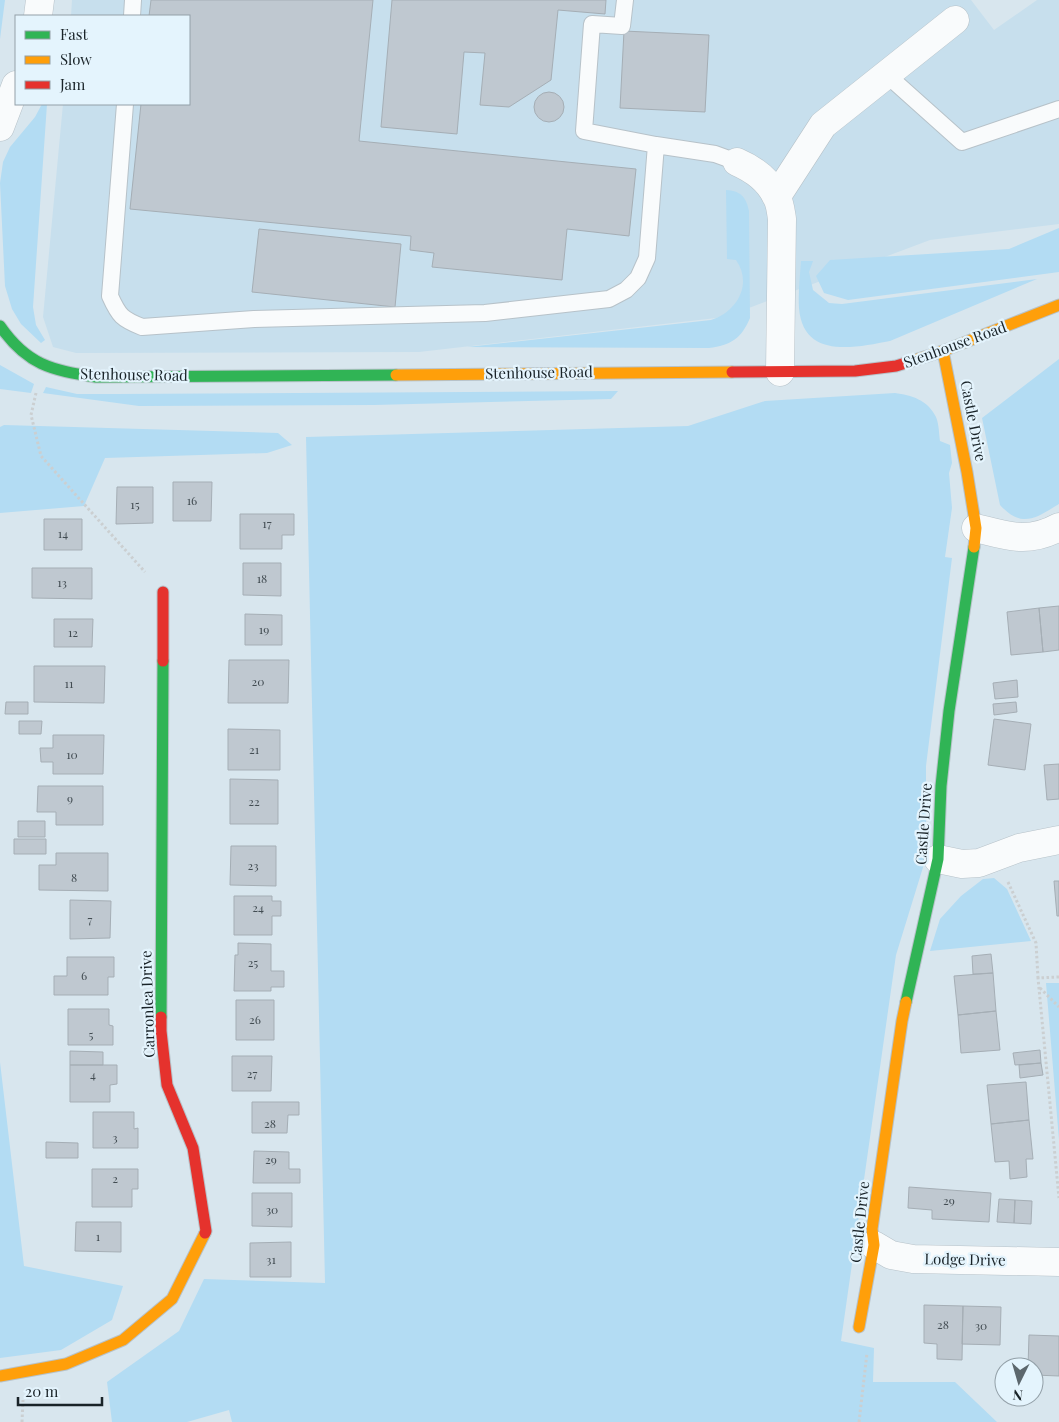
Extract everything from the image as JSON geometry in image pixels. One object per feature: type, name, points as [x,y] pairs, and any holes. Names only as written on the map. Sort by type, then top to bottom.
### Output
[{"type":"street","points":[[38,15],[40,0]]},
{"type":"street","points":[[777,196],[823,125],[955,20]]},
{"type":"street","points":[[0,98],[15,87]]},
{"type":"street","points":[[0,126],[15,88]]},
{"type":"street","points":[[737,162],[751,167],[764,178],[777,196],[782,219],[780,372]]},
{"type":"street","name":"Stenhouse Road","points":[[0,326],[14,346],[44,366],[69,374],[96,377],[855,371],[896,366],[943,351],[1059,305]]},
{"type":"street","name":"Stenhouse Road","points":[[0,343],[14,346]]},
{"type":"street","name":"Castle Drive","points":[[859,1326],[874,1245],[872,1229],[902,1021],[938,859],[949,711],[976,528],[943,351]]},
{"type":"street","points":[[976,528],[1017,538],[1033,538],[1059,527]]},
{"type":"street","name":"Carronlea Drive","points":[[0,1376],[66,1364],[123,1340],[172,1299],[206,1231],[193,1148],[167,1085],[161,1031],[163,592]]},
{"type":"street","points":[[938,859],[962,864],[979,863],[1019,848],[1059,840]]},
{"type":"street","name":"Lodge Drive","points":[[874,1245],[891,1254],[913,1259],[1059,1262]]},
{"type":"lane","points":[[132,15],[133,0]]},
{"type":"lane","points":[[625,0],[622,26],[592,24],[584,131],[656,146],[715,154],[737,162]]},
{"type":"lane","points":[[886,74],[962,142],[1059,109]]},
{"type":"lane","points":[[125,105],[110,296],[116,310],[125,321],[142,327],[254,319],[485,313],[609,299],[626,290],[638,278],[647,258],[656,146]]},
{"type":"path","points":[[44,366],[31,415],[41,456],[163,592]]},
{"type":"path","points":[[996,857],[1036,943],[1059,1198]]},
{"type":"path","points":[[1038,978],[1059,977]]},
{"type":"path","points":[[1039,987],[1059,1007]]},
{"type":"path","points":[[859,1326],[868,1348],[859,1422]]},
{"type":"shaded area","points":[[0,0],[5,0],[0,39]]},
{"type":"shaded area","points":[[72,0],[971,0],[994,30],[1037,0],[1059,0],[1059,224],[930,240],[725,317],[419,352],[76,353],[53,347],[43,317],[63,105],[190,105],[190,15],[71,15]]},
{"type":"shaded area","points":[[41,105],[47,105],[33,307],[36,325],[45,340],[41,343],[21,324],[12,309],[5,286],[0,183],[3,162],[10,147],[35,117]]},
{"type":"shaded area","points":[[726,190],[742,195],[749,211],[750,318],[743,331],[734,340],[709,348],[467,347],[711,320],[720,316],[735,304],[740,296],[743,278],[736,260],[727,259]]},
{"type":"shaded area","points":[[1059,228],[1059,272],[848,300],[824,293],[816,276],[830,260],[1009,249]]},
{"type":"shaded area","points":[[801,261],[813,261],[809,272],[813,290],[829,303],[842,304],[1037,279],[890,341],[861,346],[832,346],[820,343],[810,336],[803,324],[799,308]]},
{"type":"shaded area","points":[[1059,359],[1059,504],[1036,517],[1022,519],[1015,517],[1000,505],[982,418]]},
{"type":"shaded area","points":[[0,365],[34,384],[31,393],[0,389]]},
{"type":"shaded area","points":[[46,387],[77,394],[618,391],[611,399],[374,405],[139,406],[43,393]]},
{"type":"shaded area","points":[[895,393],[907,395],[924,402],[933,411],[937,420],[940,441],[950,445],[952,463],[949,473],[952,508],[945,557],[952,558],[926,766],[924,864],[896,955],[841,1341],[874,1348],[873,1382],[955,1382],[997,1422],[232,1422],[229,1410],[187,1422],[112,1422],[107,1382],[179,1331],[204,1279],[325,1283],[306,437],[688,426],[765,401]]},
{"type":"shaded area","points":[[4,425],[278,433],[292,445],[267,453],[105,458],[84,506],[0,513],[0,427]]},
{"type":"shaded area","points":[[994,878],[1007,889],[1031,941],[930,951],[940,919],[961,896],[983,879]]},
{"type":"shaded area","points":[[1046,983],[1059,983],[1059,1140]]},
{"type":"shaded area","points":[[0,1062],[24,1266],[123,1286],[112,1320],[61,1350],[0,1358]]},
{"type":"building","points":[[151,0],[373,0],[359,141],[636,169],[629,236],[567,229],[562,280],[432,267],[434,253],[410,250],[411,236],[130,209],[141,105],[190,105],[190,15],[149,15]]},
{"type":"building","points":[[392,0],[606,0],[605,14],[558,10],[551,80],[509,107],[480,105],[485,53],[464,52],[457,134],[381,127]]},
{"type":"building","points":[[624,31],[709,35],[705,112],[620,108]]},
{"type":"building","points":[[549,92],[560,96],[564,107],[560,118],[549,122],[538,118],[534,107],[538,96]]},
{"type":"building","points":[[259,229],[401,244],[395,307],[252,292]]},
{"type":"building","points":[[173,482],[212,482],[211,521],[173,521]]},
{"type":"building","points":[[117,487],[153,487],[153,523],[116,524]]},
{"type":"building","points":[[240,514],[294,514],[294,535],[282,535],[282,549],[240,549]]},
{"type":"building","points":[[44,519],[82,519],[82,550],[44,550]]},
{"type":"building","points":[[243,563],[281,563],[281,596],[243,595]]},
{"type":"building","points":[[32,568],[92,568],[92,599],[32,598]]},
{"type":"building","points":[[1059,606],[1059,650],[1043,652],[1039,608]]},
{"type":"building","points":[[1039,608],[1043,652],[1011,655],[1007,612]]},
{"type":"building","points":[[245,614],[282,615],[282,645],[245,645]]},
{"type":"building","points":[[54,619],[93,619],[92,647],[54,647]]},
{"type":"building","points":[[229,660],[289,660],[288,703],[228,703]]},
{"type":"building","points":[[34,666],[105,666],[104,703],[34,702]]},
{"type":"building","points":[[1017,680],[1018,697],[995,699],[993,683]]},
{"type":"building","points":[[6,702],[28,702],[28,714],[5,714]]},
{"type":"building","points":[[1016,702],[1017,712],[994,715],[993,704]]},
{"type":"building","points":[[994,719],[1031,724],[1025,770],[988,765]]},
{"type":"building","points":[[19,721],[42,721],[41,734],[19,734]]},
{"type":"building","points":[[228,729],[280,730],[280,770],[228,770]]},
{"type":"building","points":[[53,735],[104,735],[103,774],[53,774],[53,762],[41,762],[40,748],[53,748]]},
{"type":"building","points":[[1059,764],[1059,799],[1047,800],[1044,765]]},
{"type":"building","points":[[230,779],[278,780],[278,824],[230,824]]},
{"type":"building","points":[[38,786],[103,786],[103,825],[56,825],[56,812],[37,812]]},
{"type":"building","points":[[18,821],[45,821],[45,837],[18,837]]},
{"type":"building","points":[[14,839],[46,839],[46,854],[14,854]]},
{"type":"building","points":[[231,846],[276,846],[276,886],[230,885]]},
{"type":"building","points":[[56,853],[108,853],[108,891],[39,890],[39,865],[56,865]]},
{"type":"building","points":[[1054,881],[1059,881],[1059,916],[1057,916]]},
{"type":"building","points":[[234,896],[272,896],[272,901],[281,901],[281,916],[272,916],[272,935],[234,935]]},
{"type":"building","points":[[70,900],[111,901],[110,938],[70,939]]},
{"type":"building","points":[[238,943],[271,944],[271,971],[284,971],[284,987],[271,987],[271,991],[234,991],[235,955],[238,955]]},
{"type":"building","points":[[991,954],[993,973],[973,974],[972,956]]},
{"type":"building","points":[[67,957],[114,957],[114,977],[108,977],[108,995],[54,995],[54,976],[67,976]]},
{"type":"building","points":[[993,973],[996,1011],[958,1015],[954,976]]},
{"type":"building","points":[[236,1000],[274,1000],[274,1040],[236,1040]]},
{"type":"building","points":[[68,1009],[109,1009],[109,1025],[113,1026],[113,1045],[68,1045]]},
{"type":"building","points":[[996,1011],[1000,1050],[961,1053],[958,1015]]},
{"type":"building","points":[[1040,1050],[1041,1063],[1015,1065],[1013,1053]]},
{"type":"building","points":[[70,1051],[103,1052],[103,1065],[70,1065]]},
{"type":"building","points":[[232,1056],[272,1056],[271,1091],[232,1091]]},
{"type":"building","points":[[1041,1063],[1043,1075],[1020,1078],[1019,1065]]},
{"type":"building","points":[[70,1065],[117,1065],[117,1084],[110,1085],[110,1102],[70,1102]]},
{"type":"building","points":[[1026,1082],[1029,1120],[991,1124],[987,1085]]},
{"type":"building","points":[[252,1102],[299,1102],[299,1115],[288,1115],[287,1133],[252,1133]]},
{"type":"building","points":[[93,1112],[134,1112],[134,1129],[138,1128],[138,1148],[93,1148]]},
{"type":"building","points":[[1029,1120],[1033,1159],[1026,1159],[1027,1177],[1010,1179],[1009,1161],[995,1162],[991,1124]]},
{"type":"building","points":[[46,1142],[78,1143],[78,1158],[46,1158]]},
{"type":"building","points":[[254,1151],[289,1152],[289,1169],[300,1169],[300,1183],[253,1183]]},
{"type":"building","points":[[92,1169],[138,1169],[138,1189],[132,1189],[132,1207],[92,1207]]},
{"type":"building","points":[[909,1187],[991,1193],[989,1222],[932,1219],[932,1210],[908,1208]]},
{"type":"building","points":[[252,1193],[292,1193],[292,1227],[252,1226]]},
{"type":"building","points":[[999,1199],[1015,1200],[1014,1223],[997,1222]]},
{"type":"building","points":[[1015,1200],[1032,1201],[1031,1224],[1014,1223]]},
{"type":"building","points":[[76,1222],[121,1222],[121,1252],[75,1251]]},
{"type":"building","points":[[291,1242],[291,1277],[250,1277],[250,1243]]},
{"type":"building","points":[[924,1305],[963,1306],[962,1360],[937,1359],[937,1344],[924,1343]]},
{"type":"building","points":[[963,1306],[1001,1307],[1000,1345],[962,1344]]},
{"type":"building","points":[[1029,1335],[1059,1336],[1059,1376],[1044,1375],[1044,1357],[1028,1357]]},
{"type":"traffic: fast","points":[[0,326],[20,349],[41,364],[66,372],[96,377],[396,375]]},
{"type":"traffic: fast","points":[[906,1002],[938,859],[941,786],[949,711],[974,547]]},
{"type":"traffic: fast","points":[[161,1017],[163,661]]},
{"type":"traffic: slow","points":[[909,362],[943,351],[1059,305]]},
{"type":"traffic: slow","points":[[943,351],[976,528],[974,547]]},
{"type":"traffic: slow","points":[[396,375],[732,372]]},
{"type":"traffic: slow","points":[[859,1327],[874,1245],[872,1229],[906,1002]]},
{"type":"traffic: slow","points":[[0,1376],[66,1364],[123,1340],[172,1299],[205,1233]]},
{"type":"traffic: jam","points":[[732,372],[855,371],[896,366],[909,362]]},
{"type":"traffic: jam","points":[[163,592],[163,661]]},
{"type":"traffic: jam","points":[[161,1017],[167,1085],[193,1148],[205,1233]]}]
